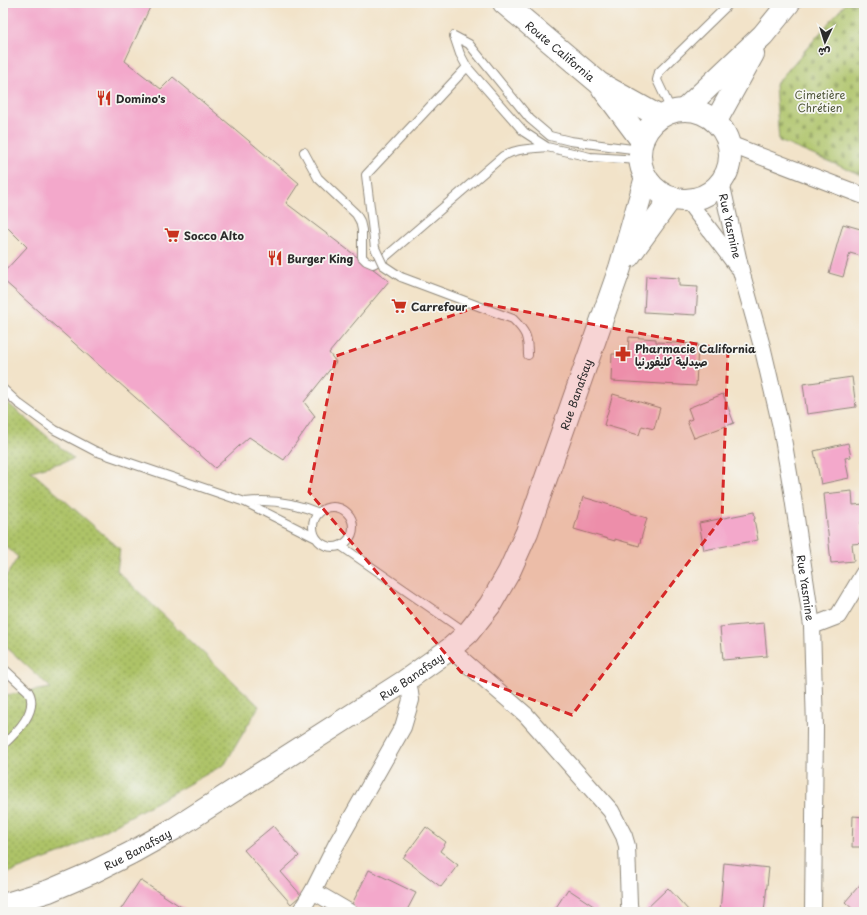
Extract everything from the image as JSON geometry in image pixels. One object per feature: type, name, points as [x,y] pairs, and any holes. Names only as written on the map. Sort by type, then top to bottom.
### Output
[{"type":"main road","name":"Route California","points":[[504,3],[599,83],[672,113]]},
{"type":"main road","points":[[672,113],[701,112],[716,121],[724,132],[729,144],[730,157],[728,170],[721,182],[712,191],[700,197],[679,199],[657,190],[642,157],[648,128],[672,113],[763,35],[789,3]]},
{"type":"main road","points":[[716,121],[763,35]]},
{"type":"main road","name":"Route California","points":[[599,83],[642,157]]},
{"type":"main road","name":"Rue Banafsay","points":[[3,905],[49,891],[91,873],[174,829],[405,681],[450,649],[468,633],[490,605],[509,572],[527,532],[620,268],[642,157]]},
{"type":"main road","name":"Rue Banafsay","points":[[620,268],[679,199]]},
{"type":"street","points":[[729,144],[864,196]]},
{"type":"street","name":"Rue Yasmine","points":[[721,182],[741,271],[763,350],[780,427],[792,491],[812,626],[815,728],[813,912]]},
{"type":"street","name":"Rue Yasmine","points":[[679,199],[741,271]]},
{"type":"street","points":[[812,626],[838,616],[864,573]]},
{"type":"street","points":[[450,649],[526,715],[611,811],[624,836],[627,846],[630,912]]},
{"type":"street","points":[[300,912],[403,727],[411,700],[409,686],[405,681]]},
{"type":"street","points":[[313,891],[349,912]]},
{"type":"lane","points":[[672,113],[657,80],[659,72],[730,3]]},
{"type":"lane","points":[[454,36],[468,44],[530,119],[550,136],[642,157],[590,157],[548,147],[524,132],[467,67],[460,54],[454,36]]},
{"type":"lane","points":[[467,67],[366,175],[375,248],[383,264],[401,277],[513,319],[523,329],[528,341],[528,355]]},
{"type":"lane","points":[[304,152],[318,178],[356,214],[360,221],[362,257],[366,262],[373,264],[383,259],[503,156],[520,150],[548,147]]},
{"type":"lane","points":[[3,389],[55,430],[95,451],[245,502],[316,538],[327,546],[341,546],[347,542],[353,530],[353,522],[350,516],[339,508],[332,507],[325,509],[315,518],[313,532],[316,538]]},
{"type":"lane","points":[[245,502],[258,500],[302,506],[319,513]]},
{"type":"lane","points":[[341,546],[468,633]]},
{"type":"lane","points":[[3,668],[28,691],[32,702],[25,720],[3,745]]},
{"type":"highlighted area","points":[[485,304],[728,350],[722,518],[572,715],[461,672],[309,492],[336,356]]},
{"type":"green space","name":"Cimetière Chrétien","points":[[846,3],[864,3],[864,176],[779,141],[775,85]]},
{"type":"green space","points":[[3,399],[74,459],[31,471],[120,549],[117,571],[259,706],[225,764],[69,850],[3,875],[3,693],[6,695],[51,688],[3,644],[3,581],[18,557],[3,544]]},
{"type":"building","name":"Socco Alto","points":[[3,3],[152,3],[125,61],[161,89],[173,77],[299,183],[286,203],[389,281],[329,353],[336,362],[304,402],[315,416],[284,460],[249,437],[215,468],[3,280],[3,273],[27,247],[3,223],[3,29],[6,24],[3,21]]},
{"type":"building","points":[[843,224],[864,230],[864,257],[850,253],[843,277],[829,273]]},
{"type":"building","points":[[646,276],[679,278],[679,286],[698,287],[696,315],[644,312]]},
{"type":"building","points":[[629,337],[656,339],[656,342],[698,344],[696,386],[611,381],[612,354],[628,354]]},
{"type":"building","points":[[852,377],[856,407],[807,414],[803,384]]},
{"type":"building","points":[[613,394],[660,408],[654,429],[642,426],[639,435],[604,425]]},
{"type":"building","points":[[723,394],[734,423],[694,438],[687,421],[692,419],[688,408]]},
{"type":"building","points":[[848,443],[851,457],[845,458],[849,478],[821,484],[814,451]]},
{"type":"building","points":[[852,491],[853,505],[864,504],[864,521],[861,522],[863,543],[852,544],[854,561],[831,563],[824,494]]},
{"type":"building","points":[[583,497],[630,511],[630,513],[647,518],[639,546],[615,539],[615,541],[574,529]]},
{"type":"building","points":[[754,512],[758,540],[704,550],[699,523]]},
{"type":"building","points":[[764,623],[767,656],[723,660],[720,627]]},
{"type":"building","points":[[853,816],[864,817],[864,847],[852,847]]},
{"type":"building","points":[[273,826],[299,856],[281,872],[301,895],[291,904],[244,850]]},
{"type":"building","points":[[426,827],[446,842],[440,851],[458,865],[441,887],[403,858]]},
{"type":"building","points":[[724,863],[769,868],[764,912],[720,912]]},
{"type":"building","points":[[369,870],[416,893],[406,912],[362,912],[351,906]]},
{"type":"building","points":[[140,880],[189,912],[119,912]]},
{"type":"building","points":[[864,880],[864,912],[856,912],[845,902]]},
{"type":"building","points":[[668,888],[690,912],[647,912],[645,910]]},
{"type":"building","points":[[568,889],[598,909],[596,912],[553,912]]},
{"type":"place","name":"Domino's","points":[[104,98]]},
{"type":"place","name":"Socco Alto","points":[[172,235]]},
{"type":"place","name":"Burger King","points":[[275,258]]},
{"type":"place","name":"Carrefour","points":[[399,306]]},
{"type":"place","name":"Pharmacie California صيدلية كليفورنيا","points":[[623,354]]}]
